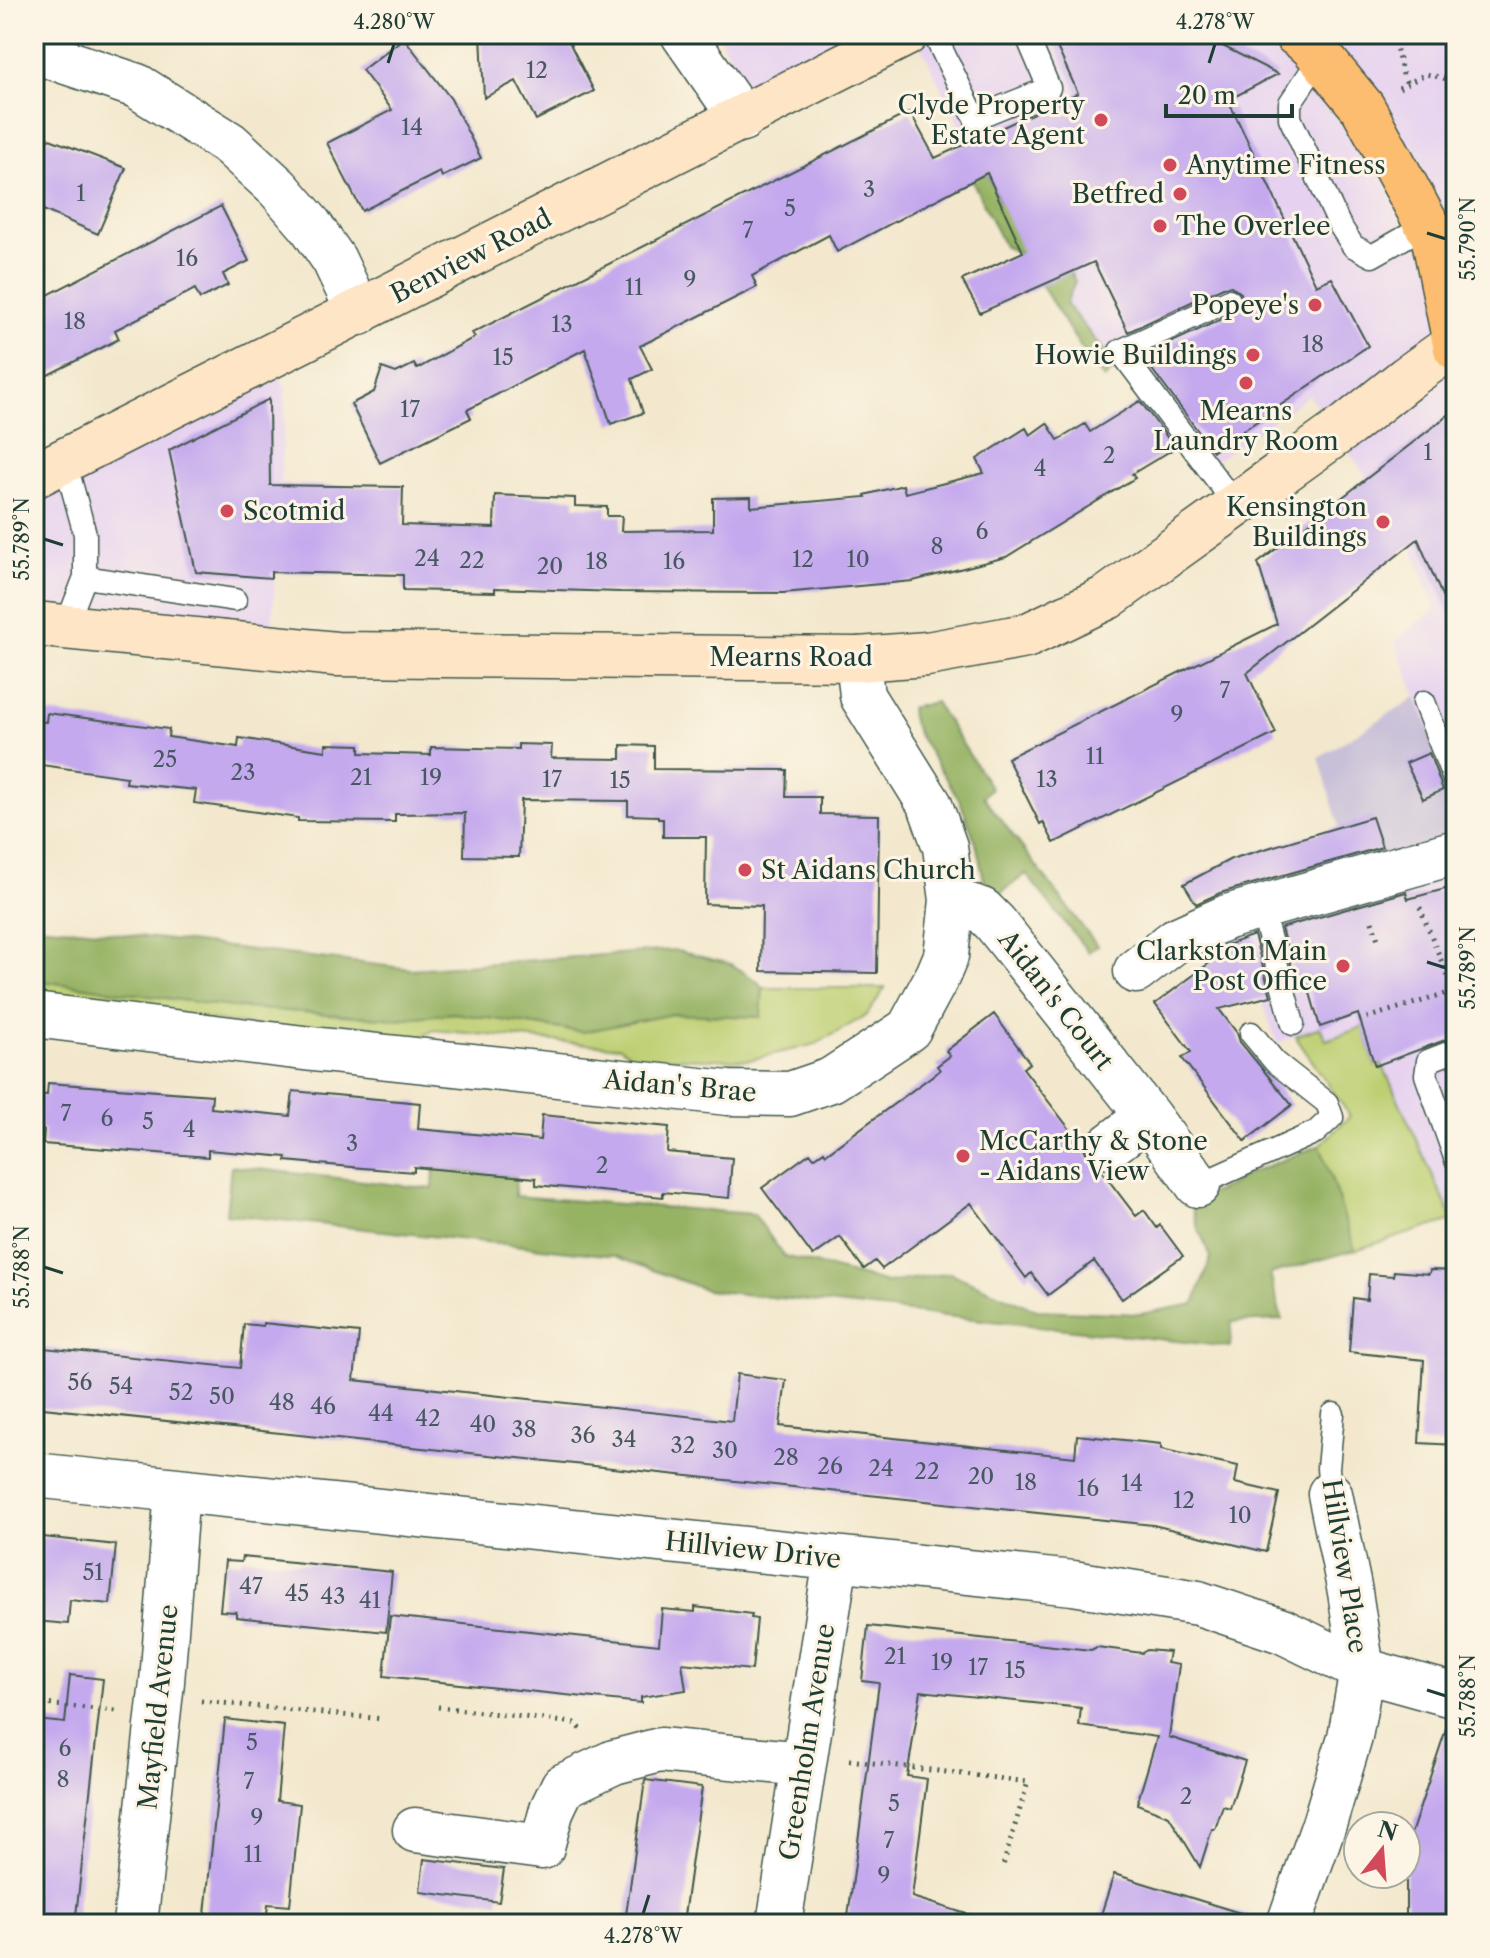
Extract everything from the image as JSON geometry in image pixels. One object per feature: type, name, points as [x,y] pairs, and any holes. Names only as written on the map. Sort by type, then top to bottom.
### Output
[{"type":"main road","points":[[1321,42],[1439,238],[1456,345]]},
{"type":"street","points":[[683,34],[742,119]]},
{"type":"street","name":"Benview Road","points":[[50,468],[742,119],[894,37]]},
{"type":"street","points":[[34,51],[137,86],[230,144],[278,188],[310,225],[334,260],[359,313]]},
{"type":"street","name":"Mearns Road","points":[[50,627],[336,654],[858,659],[927,654],[1026,636],[1108,597],[1456,345]]},
{"type":"street","name":"Aidan's Brae","points":[[34,1015],[312,1049],[728,1093],[790,1094],[831,1080],[909,1029],[946,956],[952,900],[949,866],[939,828],[910,769],[862,696],[858,659]]},
{"type":"street","points":[[1136,971],[1176,940],[1227,917],[1456,852]]},
{"type":"street","name":"Aidan's Court","points":[[952,900],[982,910],[995,923],[1148,1116],[1198,1185]]},
{"type":"street","points":[[1109,1146],[1148,1116]]},
{"type":"street","name":"Hillview Drive","points":[[34,1475],[1073,1583],[1198,1603],[1282,1631],[1362,1670],[1456,1696]]},
{"type":"street","name":"Mayfield Avenue","points":[[135,1924],[159,1706],[177,1490]]},
{"type":"street","name":"Hillview Place","points":[[1289,1924],[1346,1751],[1362,1670],[1330,1494]]},
{"type":"street","name":"Greenholm Avenue","points":[[779,1924],[836,1559]]},
{"type":"street","points":[[415,1830],[542,1847],[552,1809],[563,1786],[614,1762],[660,1750],[804,1759]]},
{"type":"lane","points":[[934,34],[975,118],[1049,88],[1026,34]]},
{"type":"lane","points":[[1321,42],[1290,103],[1290,118],[1339,224],[1353,246],[1372,256],[1439,238]]},
{"type":"lane","points":[[1229,300],[1120,351],[1235,504]]},
{"type":"lane","points":[[50,468],[85,534],[85,577],[50,627]]},
{"type":"lane","points":[[85,577],[235,600]]},
{"type":"lane","points":[[1424,702],[1456,784]]},
{"type":"lane","points":[[1261,907],[1293,1024]]},
{"type":"lane","points":[[1198,1185],[1316,1132],[1332,1117],[1327,1103],[1275,1062],[1251,1033]]},
{"type":"lane","points":[[1456,1050],[1428,1061],[1426,1075],[1456,1160]]},
{"type":"lane","name":"Hillview Place","points":[[1330,1494],[1328,1468],[1333,1414]]},
{"type":"path","points":[[1393,34],[1407,84]]},
{"type":"path","points":[[1426,74],[1456,81]]},
{"type":"path","points":[[1359,1020],[1449,993],[1451,985],[1404,867]]},
{"type":"path","points":[[34,1703],[159,1706],[383,1719]]},
{"type":"path","points":[[438,1707],[575,1723],[614,1762]]},
{"type":"path","points":[[804,1759],[1028,1782],[1002,1869]]},
{"type":"shaded area","points":[[718,34],[906,34],[755,112]]},
{"type":"shaded area","points":[[915,34],[1456,34],[1456,797],[1395,642],[1436,608],[1411,545],[1418,539],[1367,478],[1309,395],[1215,461],[1194,465],[1066,303],[1075,281],[1000,203],[973,142],[968,144]]},
{"type":"shaded area","points":[[271,358],[286,388],[271,648],[34,624],[34,476]]},
{"type":"shaded area","points":[[1416,697],[1456,797],[1456,842],[1349,862],[1319,757]]},
{"type":"shaded area","points":[[1456,842],[1456,1219],[1453,1220],[1382,1064],[1375,1066],[1362,1027],[1325,1040],[1319,1027],[1277,1043],[1236,930]]},
{"type":"green space","points":[[973,141],[1000,202],[1026,192],[1075,281],[1066,304],[1117,367],[1104,379],[1023,256],[1004,246],[971,178]]},
{"type":"green space","points":[[935,702],[991,788],[983,796],[1097,946],[1088,952],[1026,874],[997,896],[984,880],[976,843],[960,801],[911,718],[910,708]]},
{"type":"green space","points":[[34,926],[411,969],[673,950],[731,964],[758,982],[763,988],[761,1017],[672,1014],[583,1032],[454,1013],[397,1019],[231,1007],[34,980]]},
{"type":"green space","points":[[34,980],[231,1007],[397,1019],[454,1013],[583,1032],[672,1014],[760,1017],[763,988],[885,988],[867,1015],[816,1044],[749,1060],[634,1057],[620,1047],[434,1030],[409,1044],[34,999]]},
{"type":"green space","points":[[1320,1027],[1326,1040],[1363,1027],[1375,1066],[1382,1064],[1453,1220],[1355,1250],[1320,1145],[1350,1116],[1295,1036]]},
{"type":"green space","points":[[1320,1145],[1355,1250],[1270,1274],[1282,1320],[1232,1322],[1230,1347],[706,1290],[615,1256],[226,1214],[231,1166],[433,1189],[434,1169],[516,1176],[515,1196],[754,1214],[784,1256],[887,1283],[950,1273],[1037,1310],[1140,1314],[1194,1304],[1211,1257],[1190,1201]]},
{"type":"building","points":[[481,34],[565,34],[594,91],[536,120],[516,81],[484,98]]},
{"type":"building","points":[[1051,34],[1199,34],[1278,74],[1228,100],[1316,285],[1332,278],[1368,346],[1213,451],[1142,356],[1235,313],[1243,302],[1241,293],[1231,286],[1223,287],[1128,332],[1094,262],[980,313],[962,280],[1023,252],[987,173],[837,252],[829,235],[752,276],[757,287],[640,346],[652,369],[632,379],[643,413],[611,424],[585,349],[467,410],[471,418],[380,463],[351,404],[374,392],[382,368],[396,373],[414,364],[417,369],[475,337],[472,333],[910,112],[935,158],[1078,93]]},
{"type":"building","points":[[404,38],[451,99],[481,158],[442,177],[440,172],[362,211],[327,143],[392,110],[362,70]]},
{"type":"building","points":[[34,133],[126,168],[98,234],[34,206]]},
{"type":"building","points":[[221,206],[249,261],[223,274],[228,285],[200,299],[195,289],[115,330],[119,339],[34,382],[34,302]]},
{"type":"building","points":[[269,399],[270,485],[403,487],[402,525],[494,528],[495,495],[575,498],[575,506],[607,507],[607,516],[622,516],[621,531],[713,530],[713,498],[751,497],[751,507],[866,497],[903,485],[905,493],[984,473],[977,459],[1026,428],[1030,435],[1047,423],[1058,440],[1085,424],[1090,432],[1140,401],[1175,448],[1132,474],[1135,478],[1006,557],[913,581],[783,593],[495,588],[495,592],[403,590],[403,575],[271,572],[271,578],[196,572],[169,450]]},
{"type":"building","points":[[1456,409],[1456,629],[1418,539],[1247,673],[1276,733],[1054,843],[1043,822],[1040,824],[1007,758],[1277,624],[1258,563]]},
{"type":"building","points":[[47,713],[169,729],[168,737],[238,747],[239,738],[326,751],[326,744],[360,745],[360,753],[431,755],[431,747],[518,749],[518,744],[552,745],[551,758],[621,759],[621,745],[654,746],[654,769],[787,770],[786,797],[820,797],[820,814],[879,815],[877,973],[761,971],[762,906],[705,904],[706,837],[663,837],[663,819],[658,819],[658,816],[628,815],[628,801],[521,800],[519,857],[464,856],[465,813],[395,814],[395,822],[298,821],[298,818],[194,803],[196,790],[126,783],[127,777],[34,764],[34,721],[46,722]]},
{"type":"building","points":[[1429,753],[1443,790],[1423,799],[1406,763]]},
{"type":"building","points":[[1372,817],[1382,847],[1220,893],[1196,904],[1184,884],[1231,859]]},
{"type":"building","name":"Clarkston Main Post Office","points":[[1456,886],[1456,1036],[1375,1066],[1358,1014],[1320,1027],[1308,986],[1298,989],[1281,928],[1406,892],[1408,899]]},
{"type":"building","points":[[1254,935],[1271,996],[1219,1009],[1240,1042],[1292,1105],[1245,1141],[1182,1058],[1191,1052],[1155,1004],[1224,952],[1221,947]]},
{"type":"building","name":"McCarthy & Stone - Aidans View","points":[[994,1014],[1030,1063],[1023,1068],[1084,1148],[1090,1162],[1100,1169],[1136,1216],[1144,1210],[1157,1228],[1160,1225],[1183,1256],[1122,1299],[1094,1261],[1048,1295],[1031,1273],[1026,1278],[971,1203],[882,1269],[875,1261],[864,1269],[840,1237],[813,1256],[762,1188],[810,1153],[814,1158],[824,1151],[826,1154],[940,1070],[937,1066],[950,1056],[946,1051]]},
{"type":"building","points":[[48,1083],[212,1095],[211,1108],[290,1116],[293,1091],[420,1103],[418,1129],[540,1140],[542,1115],[669,1127],[667,1152],[732,1158],[729,1198],[663,1192],[663,1197],[536,1185],[536,1178],[414,1167],[414,1172],[363,1168],[208,1150],[208,1157],[43,1144],[44,1130],[34,1129],[34,1094],[47,1095]]},
{"type":"building","points":[[1430,1270],[1456,1271],[1456,1445],[1419,1443],[1424,1360],[1349,1352],[1353,1298],[1367,1300],[1369,1274],[1393,1276],[1394,1271],[1429,1274]]},
{"type":"building","points":[[263,1323],[359,1333],[354,1380],[732,1421],[737,1374],[786,1380],[780,1426],[1075,1457],[1077,1435],[1161,1444],[1161,1449],[1238,1466],[1235,1483],[1279,1493],[1266,1552],[1153,1525],[34,1407],[34,1347],[240,1368],[244,1324],[263,1326]]},
{"type":"building","points":[[34,1536],[116,1545],[110,1604],[70,1600],[68,1624],[36,1621],[38,1596],[34,1596]]},
{"type":"building","points":[[242,1557],[392,1572],[386,1632],[236,1617],[236,1612],[220,1611],[225,1561],[241,1562]]},
{"type":"building","points":[[695,1607],[752,1614],[751,1618],[757,1619],[752,1670],[682,1663],[686,1690],[641,1697],[641,1703],[384,1676],[390,1616],[659,1645],[662,1609],[695,1612]]},
{"type":"building","points":[[868,1626],[1091,1650],[1097,1647],[1142,1653],[1147,1650],[1169,1652],[1167,1663],[1179,1665],[1169,1737],[1245,1761],[1230,1808],[1223,1806],[1200,1867],[1169,1816],[1137,1804],[1157,1737],[1079,1726],[1081,1708],[921,1691],[907,1776],[927,1779],[912,1897],[973,1916],[972,1924],[847,1924],[879,1683],[862,1681]]},
{"type":"building","points":[[70,1675],[103,1679],[75,1924],[34,1924],[36,1720],[65,1723]]},
{"type":"building","points":[[225,1719],[284,1726],[277,1801],[300,1804],[290,1906],[268,1904],[266,1924],[204,1924]]},
{"type":"building","points":[[1449,1720],[1456,1720],[1456,1924],[1406,1924],[1406,1890],[1422,1890],[1422,1810],[1419,1810]]},
{"type":"building","points":[[645,1780],[702,1787],[683,1923],[626,1915]]},
{"type":"building","points":[[424,1859],[504,1869],[499,1902],[420,1892]]},
{"type":"building","points":[[1114,1874],[1250,1916],[1249,1924],[1098,1924]]},
{"type":"place","name":"Clyde Property Estate Agent","points":[[1101,120]]},
{"type":"place","name":"Anytime Fitness","points":[[1170,165]]},
{"type":"place","name":"Betfred","points":[[1180,194]]},
{"type":"place","name":"The Overlee","points":[[1160,226]]},
{"type":"place","name":"Popeye's","points":[[1315,305]]},
{"type":"place","name":"Howie Buildings","points":[[1253,355]]},
{"type":"place","name":"Mearns Laundry Room","points":[[1246,383]]},
{"type":"place","name":"Scotmid","points":[[227,511]]},
{"type":"place","name":"Kensington Buildings","points":[[1383,522]]},
{"type":"place","name":"St Aidans Church","points":[[745,870]]},
{"type":"place","name":"Clarkston Main Post Office","points":[[1343,966]]},
{"type":"place","name":"McCarthy & Stone - Aidans View","points":[[963,1156]]}]
